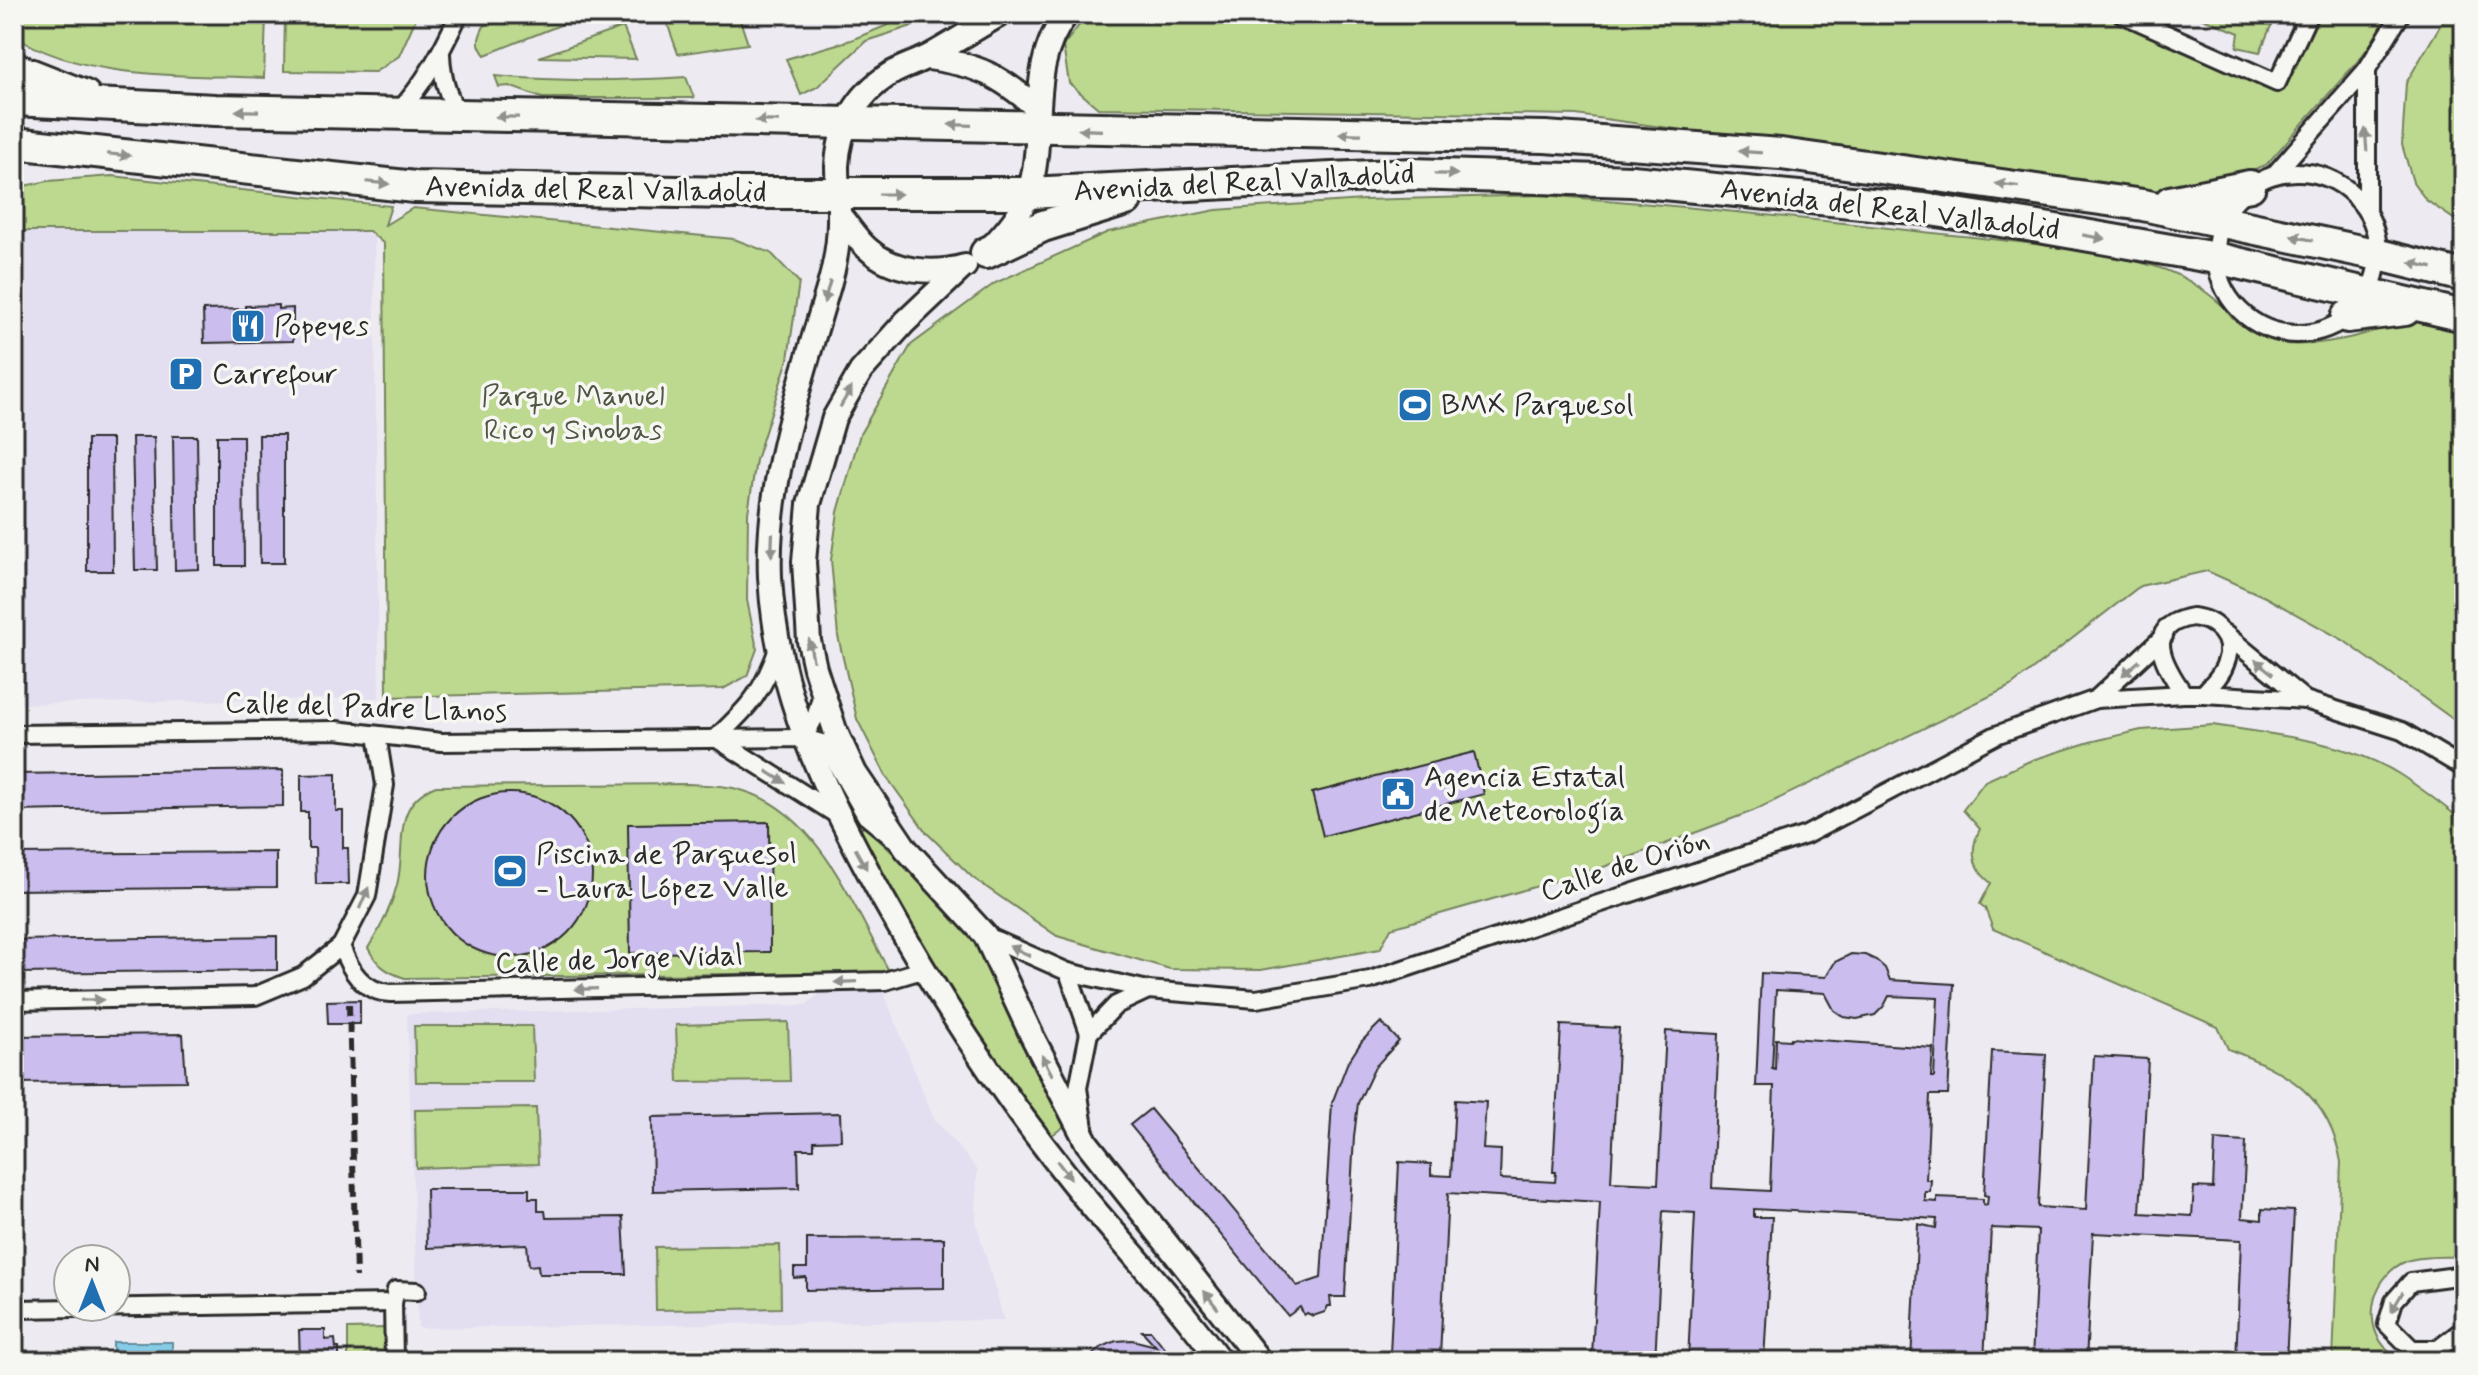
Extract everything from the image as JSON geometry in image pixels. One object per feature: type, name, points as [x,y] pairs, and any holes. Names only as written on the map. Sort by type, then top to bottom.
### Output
[{"type":"highway","points":[[14,68],[109,105]]},
{"type":"highway","name":"Avenida del Real Valladolid","points":[[14,100],[459,116],[845,122],[1038,118],[1545,137],[1781,154],[2143,205],[2464,276]]},
{"type":"highway","name":"Avenida del Real Valladolid","points":[[14,143],[415,187],[838,204],[1412,174],[1632,181],[1924,209],[2216,258],[2464,316]]},
{"type":"highway","points":[[14,166],[81,151]]},
{"type":"highway","points":[[2143,205],[2195,199],[2262,180]]},
{"type":"highway","points":[[974,260],[1043,226],[1172,185]]},
{"type":"highway","points":[[2347,317],[2431,308]]},
{"type":"street","points":[[395,114],[426,79],[459,14]]},
{"type":"street","points":[[1001,14],[928,58],[887,76],[865,96],[845,122],[837,162],[835,264],[779,470],[770,577],[779,644],[786,684],[804,738],[837,815],[922,970],[957,1025],[1032,1128],[1220,1361]]},
{"type":"street","points":[[906,849],[855,773],[822,693],[809,641],[804,562],[809,504],[834,418],[861,371],[905,322],[1009,228],[1028,193],[1035,161],[1044,61],[1053,33],[1067,14]]},
{"type":"street","points":[[2122,14],[2277,83],[2309,14]]},
{"type":"street","points":[[2262,180],[2293,171],[2313,173],[2330,178],[2351,191],[2367,210],[2375,229],[2379,255],[2375,275],[2368,293],[2347,317],[2327,329],[2299,333],[2270,329],[2234,304],[2219,275],[2217,241],[2222,221],[2238,197],[2262,180],[2367,69],[2401,14]]},
{"type":"street","points":[[441,54],[449,100],[459,116]]},
{"type":"street","points":[[928,58],[964,63],[990,73],[1011,85],[1038,118]]},
{"type":"street","points":[[2367,69],[2367,210]]},
{"type":"street","points":[[838,204],[869,250],[896,266],[922,271],[974,260]]},
{"type":"street","name":"Calle de Orión","points":[[2096,699],[2177,622],[2192,617],[2208,620],[2305,700]]},
{"type":"street","points":[[2203,694],[2226,662],[2224,633]]},
{"type":"street","points":[[2165,635],[2161,644],[2163,663],[2184,694]]},
{"type":"street","points":[[779,644],[769,676],[750,706],[716,738],[837,815]]},
{"type":"street","points":[[804,738],[816,715],[822,693]]},
{"type":"street","name":"Calle de Orión","points":[[985,935],[1068,972],[1148,990],[1256,999],[1370,980],[1806,835],[1996,735],[2096,699],[2203,694],[2305,700],[2402,731],[2464,768]]},
{"type":"street","name":"Calle del Padre Llanos","points":[[14,734],[336,730],[441,742],[804,738]]},
{"type":"street","points":[[14,1001],[255,996],[303,976],[341,946],[367,896],[385,785],[377,735]]},
{"type":"street","points":[[804,738],[825,744],[866,816],[906,849],[985,935],[1087,1143],[1260,1361]]},
{"type":"street","name":"Calle de Jorge Vidal","points":[[341,946],[349,967],[366,987],[380,993],[885,981],[922,970]]},
{"type":"street","points":[[1068,972],[1089,1033],[1078,1088],[1087,1143]]},
{"type":"street","points":[[1089,1033],[1116,1005],[1148,990]]},
{"type":"street","points":[[2464,1275],[2411,1282],[2394,1301],[2387,1324],[2412,1349],[2438,1349],[2464,1329]]},
{"type":"street","points":[[394,1361],[393,1303],[396,1290],[417,1291]]},
{"type":"street","points":[[14,1309],[393,1303]]},
{"type":"shaded area","name":"Carrefour","points":[[14,225],[356,227],[374,237],[379,698],[14,704]]},
{"type":"shaded area","points":[[823,991],[883,991],[933,1117],[977,1169],[976,1222],[1004,1320],[418,1328],[407,1014],[806,1005]]},
{"type":"green space","points":[[14,14],[266,14],[264,78],[168,75],[103,68],[72,61],[42,51],[14,36]]},
{"type":"green space","points":[[285,14],[418,14],[399,56],[375,72],[284,71]]},
{"type":"green space","points":[[511,14],[588,14],[485,55],[479,41],[484,26]]},
{"type":"green space","points":[[664,14],[738,14],[748,44],[678,54]]},
{"type":"green space","points":[[915,14],[949,14],[866,41],[817,87],[801,95],[786,59],[851,40]]},
{"type":"green space","points":[[1088,14],[2140,14],[2276,83],[2309,14],[2394,14],[2357,62],[2266,165],[2219,182],[2150,195],[1576,115],[1098,108],[1069,83],[1063,46]]},
{"type":"green space","points":[[2193,14],[2276,14],[2260,52],[2237,47],[2239,33]]},
{"type":"green space","points":[[2447,14],[2464,14],[2464,226],[2426,200],[2413,182],[2402,145],[2406,83]]},
{"type":"green space","points":[[623,27],[636,59],[539,57]]},
{"type":"green space","points":[[495,76],[590,80],[686,77],[694,98],[542,98],[509,86],[499,87]]},
{"type":"green space","name":"Parque Manuel Rico y Sinobas","points":[[112,176],[391,206],[385,225],[413,208],[734,239],[771,253],[799,282],[788,359],[756,460],[748,513],[747,600],[757,649],[747,676],[723,689],[387,697],[384,244],[369,231],[14,231],[14,188],[48,181]]},
{"type":"green space","points":[[1541,195],[2005,240],[2125,259],[2186,279],[2213,297],[2248,328],[2281,343],[2314,344],[2339,340],[2407,320],[2464,334],[2464,727],[2343,640],[2265,597],[2207,571],[2140,586],[2011,686],[1753,811],[1601,868],[1391,928],[1380,949],[1261,970],[1170,969],[1057,936],[973,878],[926,832],[886,776],[857,719],[838,636],[831,560],[838,512],[860,434],[911,345],[995,283],[1108,232],[1216,210],[1363,200]]},
{"type":"green space","points":[[2213,725],[2308,740],[2355,753],[2399,774],[2464,822],[2464,1256],[2407,1261],[2396,1267],[2380,1286],[2375,1298],[2373,1323],[2384,1346],[2404,1361],[2333,1361],[2341,1162],[2327,1119],[2316,1102],[2287,1077],[2228,1049],[2218,1027],[1993,929],[1985,908],[1980,904],[1991,883],[1974,858],[1974,844],[1980,829],[1963,810],[1985,781],[2032,760],[2090,742],[2141,730]]},
{"type":"green space","points":[[689,784],[744,791],[770,803],[793,820],[813,841],[847,891],[888,969],[886,972],[405,978],[383,967],[368,948],[385,918],[397,885],[406,815],[422,794],[436,786]]},
{"type":"green space","points":[[865,827],[926,884],[960,920],[980,948],[1036,1074],[1065,1126],[1052,1135],[981,1041],[932,966],[857,829]]},
{"type":"green space","points":[[788,1022],[790,1081],[678,1082],[676,1025]]},
{"type":"green space","points":[[414,1026],[532,1026],[534,1082],[416,1082]]},
{"type":"green space","points":[[536,1108],[538,1164],[416,1168],[415,1110]]},
{"type":"green space","points":[[780,1245],[781,1308],[656,1310],[655,1247]]},
{"type":"green space","points":[[385,1328],[386,1361],[348,1361],[348,1329]]},
{"type":"water","points":[[113,1342],[172,1342],[172,1361],[113,1361]]},
{"type":"building","name":"Popeyes","points":[[278,305],[278,309],[293,308],[293,341],[204,343],[203,310]]},
{"type":"building","points":[[259,435],[284,435],[284,563],[260,563]]},
{"type":"building","points":[[173,436],[197,436],[199,569],[175,570]]},
{"type":"building","points":[[217,436],[243,436],[244,566],[217,566]]},
{"type":"building","points":[[132,437],[154,437],[157,570],[135,570]]},
{"type":"building","points":[[87,439],[112,439],[113,571],[87,571]]},
{"type":"building","name":"Agencia Estatal de Meteorología","points":[[1474,752],[1484,794],[1323,836],[1312,793]]},
{"type":"building","points":[[283,770],[283,806],[14,811],[14,774]]},
{"type":"building","points":[[336,774],[336,811],[343,811],[343,848],[348,848],[349,884],[316,884],[315,848],[308,848],[308,812],[301,812],[301,775]]},
{"type":"building","name":"Piscina de Parquesol - Laura López Valle","points":[[510,793],[541,799],[568,817],[586,844],[592,875],[586,906],[568,933],[541,951],[510,957],[479,951],[452,933],[434,906],[428,875],[434,844],[452,817],[479,799]]},
{"type":"building","points":[[769,822],[770,952],[630,953],[628,824]]},
{"type":"building","points":[[276,852],[276,887],[14,890],[14,854]]},
{"type":"building","points":[[277,936],[277,970],[14,973],[14,940]]},
{"type":"building","points":[[1851,954],[1865,955],[1885,968],[1890,980],[1954,984],[1948,1095],[1930,1095],[1926,1180],[1931,1180],[1930,1192],[1925,1192],[1925,1201],[1937,1202],[1937,1197],[1983,1199],[1983,1204],[1987,1205],[1988,1196],[1984,1195],[1992,1051],[2046,1054],[2038,1207],[2086,1210],[2094,1056],[2148,1059],[2140,1213],[2192,1216],[2194,1187],[2213,1188],[2215,1140],[2246,1142],[2242,1218],[2262,1220],[2262,1209],[2294,1211],[2286,1361],[2236,1361],[2241,1240],[2093,1233],[2086,1361],[2032,1361],[2038,1230],[1991,1228],[1984,1361],[1911,1361],[1918,1224],[1936,1228],[1937,1219],[1754,1209],[1754,1217],[1772,1217],[1764,1361],[1688,1361],[1695,1213],[1663,1211],[1655,1361],[1592,1357],[1600,1202],[1448,1193],[1440,1357],[1390,1355],[1399,1162],[1431,1164],[1431,1175],[1451,1176],[1455,1100],[1486,1102],[1483,1149],[1501,1150],[1500,1179],[1555,1182],[1561,1025],[1619,1028],[1611,1182],[1658,1184],[1666,1031],[1719,1034],[1712,1188],[1770,1191],[1774,1086],[1756,1086],[1761,973],[1826,977],[1835,962]],"holes":[[[1776,990],[1825,993],[1834,1010],[1844,1017],[1857,1019],[1875,1015],[1889,996],[1938,998],[1934,1077],[1931,1077],[1933,1048],[1791,1038],[1776,1039],[1775,1069],[1772,1068]]]},
{"type":"building","points":[[360,1000],[360,1024],[328,1024],[327,1001]]},
{"type":"building","points":[[1381,1022],[1399,1041],[1375,1067],[1358,1103],[1345,1297],[1330,1297],[1331,1306],[1313,1316],[1304,1315],[1300,1307],[1288,1316],[1130,1125],[1150,1109],[1297,1286],[1321,1278],[1332,1103],[1347,1064],[1362,1041]]},
{"type":"building","points":[[183,1034],[186,1081],[14,1083],[14,1036]]},
{"type":"building","points":[[840,1113],[841,1140],[814,1141],[814,1149],[798,1149],[799,1188],[653,1191],[652,1117]]},
{"type":"building","points":[[426,1189],[529,1189],[529,1198],[538,1198],[538,1211],[545,1211],[546,1218],[623,1217],[626,1274],[539,1274],[538,1265],[529,1266],[527,1244],[427,1248]]},
{"type":"building","points":[[944,1238],[944,1288],[806,1290],[806,1277],[794,1278],[794,1268],[807,1268],[807,1239]]},
{"type":"building","points":[[299,1330],[325,1330],[325,1340],[335,1339],[339,1361],[300,1361]]},
{"type":"building","points":[[1142,1331],[1151,1331],[1175,1361],[1085,1361],[1102,1347],[1116,1341],[1132,1340],[1156,1346]]},
{"type":"railway","points":[[349,1004],[356,1277]]},
{"type":"place","name":"Popeyes","points":[[248,326]]},
{"type":"place","name":"Carrefour","points":[[186,374]]},
{"type":"place","name":"BMX Parquesol","points":[[1415,405]]},
{"type":"place","name":"Agencia Estatal de Meteorología","points":[[1398,794]]},
{"type":"place","name":"Piscina de Parquesol - Laura López Valle","points":[[510,871]]}]
